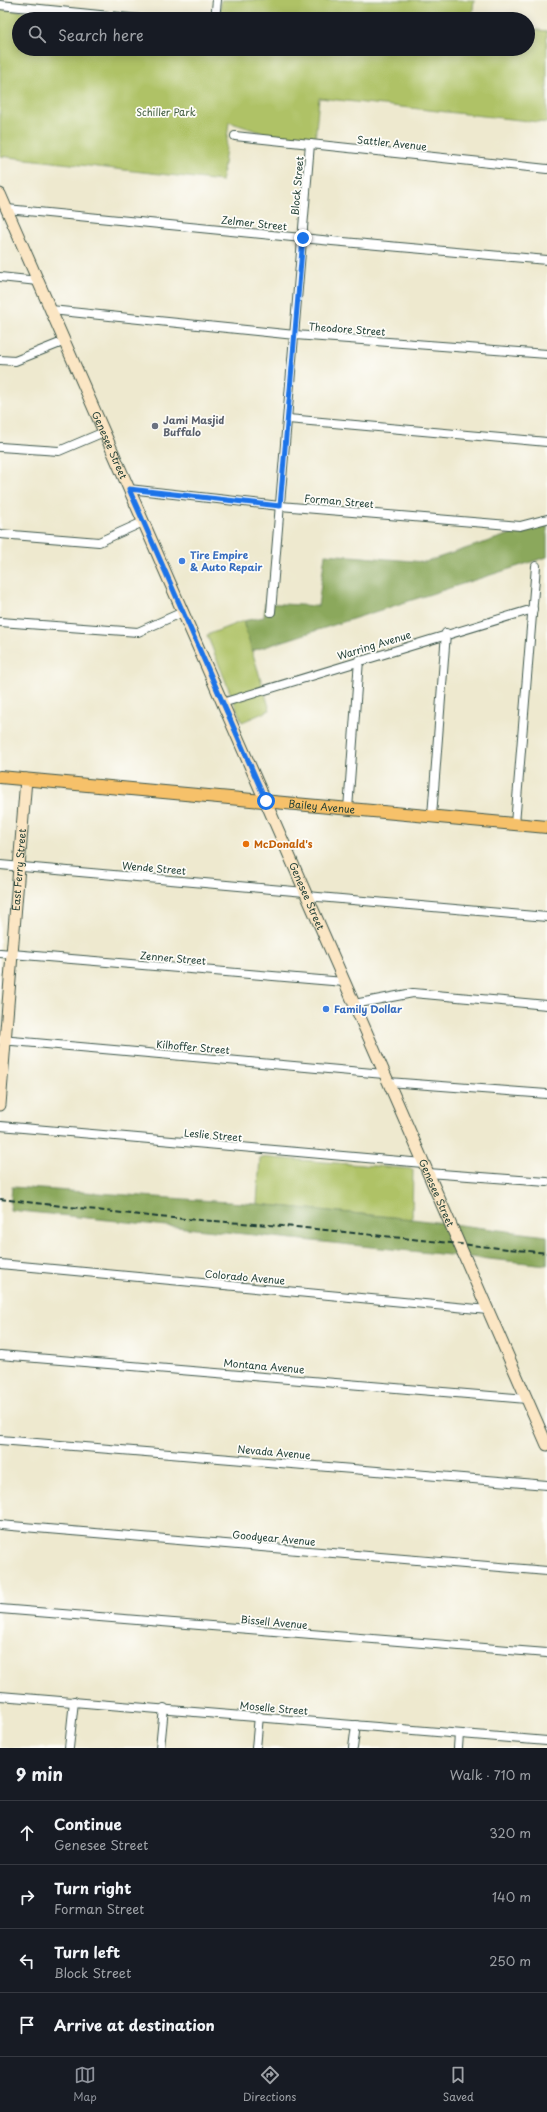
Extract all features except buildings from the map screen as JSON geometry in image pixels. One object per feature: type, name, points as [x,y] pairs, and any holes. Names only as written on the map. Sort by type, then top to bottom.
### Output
[{"type":"main road","name":"Genesee Street","points":[[0,194],[547,1445]]},
{"type":"main road","name":"Bailey Avenue","points":[[0,777],[547,827]]},
{"type":"main road","name":"East Ferry Street","points":[[0,1104],[3,1040],[12,954],[26,779]]},
{"type":"street","points":[[216,12],[217,0]]},
{"type":"street","points":[[0,5],[70,12]]},
{"type":"street","name":"Sattler Avenue","points":[[235,136],[547,169]]},
{"type":"street","name":"Block Street","points":[[272,612],[310,144]]},
{"type":"street","name":"Zelmer Street","points":[[7,209],[547,260]]},
{"type":"street","points":[[0,277],[38,281]]},
{"type":"street","name":"Theodore Street","points":[[51,310],[295,335],[547,354]]},
{"type":"street","points":[[0,360],[15,361],[65,341]]},
{"type":"street","points":[[288,419],[547,442]]},
{"type":"street","points":[[0,447],[59,451],[104,432]]},
{"type":"street","name":"Forman Street","points":[[129,489],[280,506],[520,526],[547,519]]},
{"type":"street","points":[[0,534],[99,542],[144,522]]},
{"type":"street","points":[[515,824],[536,566]]},
{"type":"street","name":"Warring Avenue","points":[[222,703],[446,633],[533,608]]},
{"type":"street","points":[[0,622],[138,632],[183,612]]},
{"type":"street","points":[[432,816],[446,633]]},
{"type":"street","points":[[348,809],[359,660]]},
{"type":"street","name":"Wende Street","points":[[0,865],[547,917]]},
{"type":"street","name":"Zenner Street","points":[[0,953],[344,982]]},
{"type":"street","points":[[354,1004],[413,993],[547,1005]]},
{"type":"street","name":"Kilhoffer Street","points":[[3,1040],[547,1094]]},
{"type":"street","name":"Leslie Street","points":[[0,1126],[426,1168],[547,1182]]},
{"type":"street","name":"Colorado Avenue","points":[[0,1264],[488,1310]]},
{"type":"street","name":"Montana Avenue","points":[[0,1355],[527,1399]]},
{"type":"street","name":"Nevada Avenue","points":[[0,1440],[547,1485]]},
{"type":"street","name":"Goodyear Avenue","points":[[0,1525],[547,1571]]},
{"type":"street","name":"Bissell Avenue","points":[[0,1609],[547,1653]]},
{"type":"street","name":"Moselle Street","points":[[0,1696],[164,1708],[547,1741]]},
{"type":"street","points":[[69,1748],[74,1701]]},
{"type":"street","points":[[160,1748],[164,1708]]},
{"type":"street","points":[[256,1748],[259,1716]]},
{"type":"street","points":[[354,1748],[356,1724]]},
{"type":"street","points":[[458,1748],[459,1734]]},
{"type":"green space","points":[[221,0],[474,0],[473,12],[220,12]]},
{"type":"green space","name":"Schiller Park","points":[[0,9],[30,12],[12,12],[12,56],[535,56],[535,30],[547,31],[547,123],[319,98],[315,140],[266,134],[229,122],[222,181],[0,156]]},
{"type":"green space","points":[[547,522],[547,557],[252,651],[243,621],[264,617],[265,603],[318,606],[325,554],[425,562]]},
{"type":"green space","points":[[243,621],[270,710],[242,722],[207,635]]},
{"type":"green space","points":[[260,1157],[413,1169],[412,1219],[257,1204]]},
{"type":"green space","points":[[12,1187],[257,1204],[412,1219],[547,1236],[547,1265],[10,1210]]},
{"type":"railway","points":[[0,1199],[158,1217],[296,1227],[547,1253]]},
{"type":"place","name":"Jami Masjid Buffalo","points":[[155,426]]},
{"type":"place","name":"Tire Empire & Auto Repair","points":[[182,561]]},
{"type":"place","name":"McDonald's","points":[[246,844]]},
{"type":"place","name":"Family Dollar","points":[[326,1009]]},
{"type":"route","points":[[266,801],[129,489],[280,506],[303,238]]}]
